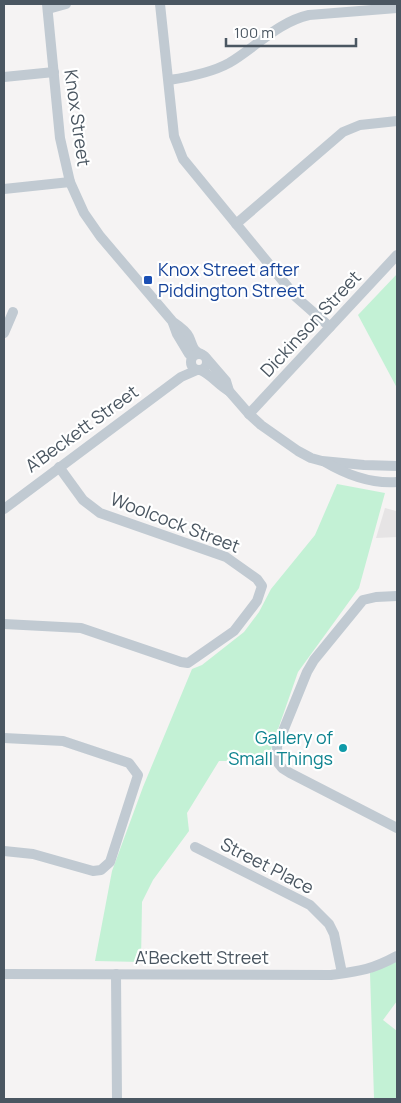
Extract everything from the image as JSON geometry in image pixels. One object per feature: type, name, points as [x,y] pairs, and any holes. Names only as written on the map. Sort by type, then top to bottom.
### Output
[{"type":"street","points":[[47,7],[66,4]]},
{"type":"street","points":[[160,4],[174,136],[178,148],[192,171],[296,297],[330,327]]},
{"type":"street","name":"Knox Street","points":[[47,7],[60,138],[70,182],[84,213],[100,236],[173,322],[183,329],[189,337],[192,347],[226,381],[229,391]]},
{"type":"street","points":[[168,80],[220,68],[297,18],[309,15],[397,8]]},
{"type":"street","points":[[4,77],[54,72]]},
{"type":"street","points":[[236,224],[343,132],[360,125],[397,121]]},
{"type":"street","points":[[4,188],[70,182]]},
{"type":"street","name":"Dickinson Street","points":[[249,414],[397,255]]},
{"type":"street","points":[[4,333],[13,312]]},
{"type":"street","name":"Knox Street","points":[[173,322],[177,334],[195,366],[209,374],[220,386],[229,391],[249,414],[298,451],[322,461],[397,466]]},
{"type":"street","name":"A'Beckett Street","points":[[5,503],[58,467],[181,377],[195,366],[195,355],[204,357]]},
{"type":"street","points":[[195,366],[206,366],[204,357]]},
{"type":"street","name":"Knox Street","points":[[322,461],[340,471],[360,478],[382,482],[397,482]]},
{"type":"street","name":"Woolcock Street","points":[[4,624],[81,628],[188,663],[234,631],[257,601],[261,592],[262,586],[257,579],[226,557],[100,513],[83,500],[58,467]]},
{"type":"street","points":[[397,596],[363,600],[314,660],[301,683],[281,733],[277,746],[277,756],[278,763],[290,773],[397,828]]},
{"type":"street","points":[[4,738],[63,741],[129,763],[138,775],[110,862],[101,870],[93,871],[33,854],[4,851]]},
{"type":"street","name":"Street Place","points":[[194,847],[310,905],[328,924],[334,934],[342,973]]},
{"type":"street","name":"A'Beckett Street","points":[[4,974],[342,973],[366,970],[379,966],[397,956]]},
{"type":"street","points":[[116,974],[117,1099]]},
{"type":"shaded area","points":[[385,508],[396,511],[397,508],[397,537],[376,538]]},
{"type":"green space","points":[[397,274],[397,388],[358,315]]},
{"type":"green space","points":[[337,484],[385,493],[359,588],[298,672],[268,758],[263,761],[219,761],[187,813],[189,831],[153,880],[142,902],[141,962],[95,961],[112,871],[143,787],[192,669],[202,665],[244,632],[259,612],[271,589],[315,535]]},
{"type":"green space","points":[[397,961],[397,1001],[383,1020],[397,1031],[397,1098],[374,1098],[370,973]]},
{"type":"place","name":"Knox Street after Piddington Street","points":[[148,280]]},
{"type":"place","name":"Gallery of Small Things","points":[[343,748]]}]
